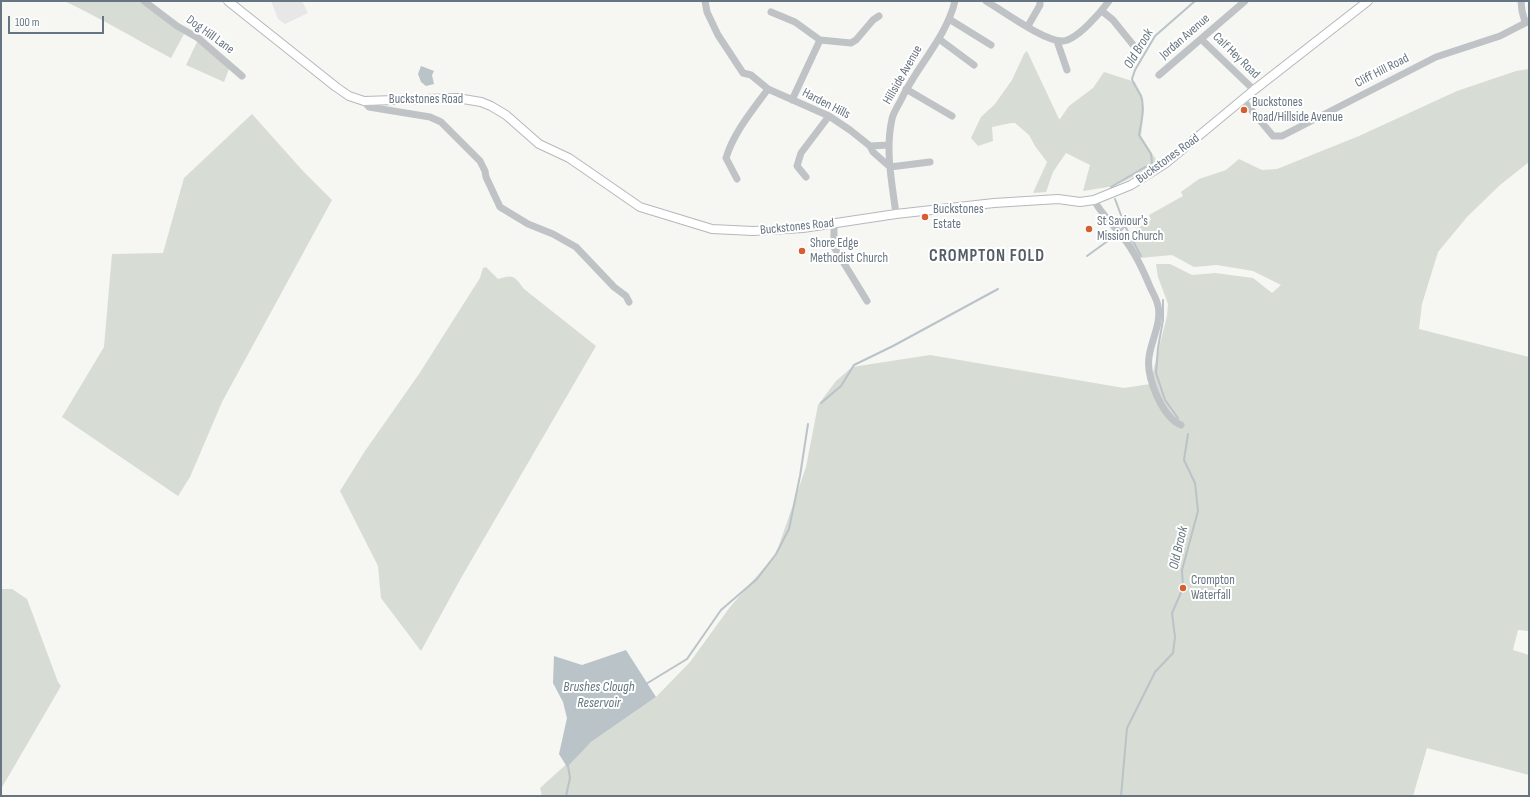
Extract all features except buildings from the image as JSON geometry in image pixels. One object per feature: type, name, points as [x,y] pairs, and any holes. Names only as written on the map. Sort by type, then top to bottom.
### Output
[{"type":"main road","name":"Buckstones Road","points":[[228,1],[336,88],[349,96],[364,101],[457,98],[481,102],[506,115],[539,144],[569,158],[640,208],[712,229],[753,231],[803,228],[896,214],[994,203],[1058,199],[1080,202],[1094,200],[1131,185],[1166,163],[1254,90],[1368,1]]},
{"type":"street","name":"Dog Hill Lane","points":[[144,1],[177,26],[198,38],[242,76]]},
{"type":"street","name":"Harden Hills","points":[[705,1],[707,12],[718,34],[743,72],[751,75],[768,89],[829,116],[870,146],[873,152],[890,167]]},
{"type":"street","name":"Hillside Avenue","points":[[896,214],[890,167],[889,145],[892,119],[906,89],[939,39],[949,19],[955,1]]},
{"type":"street","points":[[986,1],[1036,32],[1057,41],[1064,41],[1072,37],[1102,11],[1110,1]]},
{"type":"street","points":[[1028,26],[1040,5],[1040,1]]},
{"type":"street","name":"Jordan Avenue","points":[[1159,75],[1245,1]]},
{"type":"street","points":[[1521,1],[1522,10],[1527,21]]},
{"type":"street","points":[[1102,11],[1113,20],[1134,46]]},
{"type":"street","points":[[771,12],[795,22],[820,40],[851,43],[856,40],[873,20],[879,16]]},
{"type":"street","points":[[949,19],[991,45]]},
{"type":"street","name":"Cliff Hill Road","points":[[1243,100],[1273,136],[1282,136],[1436,57],[1500,36],[1527,21]]},
{"type":"street","points":[[939,39],[974,65]]},
{"type":"street","name":"Calf Hey Road","points":[[1201,39],[1254,90]]},
{"type":"street","points":[[792,100],[820,40]]},
{"type":"street","points":[[1057,41],[1067,70]]},
{"type":"street","points":[[737,179],[726,158],[730,146],[744,121],[768,89]]},
{"type":"street","points":[[906,89],[952,116]]},
{"type":"street","points":[[364,101],[369,107],[430,117],[441,122],[480,161],[500,207],[528,224],[553,234],[576,247],[614,287],[626,296],[629,302]]},
{"type":"street","points":[[806,177],[797,166],[801,153],[829,116]]},
{"type":"street","points":[[870,146],[889,145]]},
{"type":"street","points":[[890,167],[930,162]]},
{"type":"street","points":[[1094,200],[1097,207],[1119,232],[1139,260],[1158,306],[1159,315],[1149,357],[1151,377],[1155,390],[1165,411],[1181,425]]},
{"type":"street","points":[[834,223],[834,247],[867,301]]},
{"type":"shaded area","points":[[64,1],[140,1],[184,34],[171,58],[105,21]]},
{"type":"shaded area","points":[[271,1],[302,1],[308,13],[285,24],[278,19]]},
{"type":"shaded area","points":[[197,42],[209,50],[229,69],[224,82],[186,65]]},
{"type":"shaded area","points":[[1027,51],[1059,119],[1069,106],[1093,88],[1104,72],[1135,82],[1143,98],[1144,110],[1141,136],[1157,161],[1137,175],[1114,186],[1083,191],[1090,165],[1066,153],[1053,172],[1046,192],[1033,193],[1047,162],[1029,135],[1015,123],[1011,123],[992,127],[993,141],[978,146],[971,138],[981,117],[995,104],[1012,80],[1024,54]]},
{"type":"shaded area","points":[[1529,69],[1529,162],[1500,185],[1467,217],[1438,252],[1422,304],[1419,329],[1529,357],[1529,631],[1518,630],[1513,650],[1529,655],[1529,775],[1427,748],[1413,796],[542,796],[540,788],[591,742],[656,697],[690,662],[730,607],[776,554],[806,467],[818,405],[836,381],[852,367],[930,355],[1124,388],[1150,384],[1167,316],[1168,304],[1158,277],[1156,264],[1170,264],[1192,275],[1215,273],[1253,278],[1272,293],[1281,285],[1253,271],[1217,265],[1194,267],[1172,255],[1140,258],[1125,236],[1151,220],[1149,215],[1183,196],[1181,192],[1199,179],[1226,170],[1239,159],[1262,170],[1277,169],[1359,136],[1457,91],[1516,71]]},
{"type":"shaded area","points":[[252,114],[303,171],[332,200],[222,402],[190,477],[178,496],[62,417],[104,347],[112,254],[163,253],[184,178]]},
{"type":"shaded area","points":[[486,267],[498,279],[513,277],[516,279],[524,289],[596,346],[461,578],[421,651],[381,598],[378,566],[340,491],[365,451],[419,374],[480,278],[483,268]]},
{"type":"shaded area","points":[[1,589],[12,589],[27,599],[58,682],[61,686],[1,789]]},
{"type":"water","points":[[421,66],[434,71],[432,75],[434,84],[426,86],[421,82],[418,74]]},
{"type":"water","name":"Brushes Clough Reservoir","points":[[626,650],[656,697],[591,742],[567,767],[559,754],[567,718],[563,702],[553,683],[554,656],[582,665]]},
{"type":"waterway","name":"Old Brook","points":[[1111,187],[1152,163],[1151,154],[1139,135],[1143,105],[1141,96],[1132,79],[1135,70],[1155,36],[1195,1]]},
{"type":"waterway","name":"Old Brook","points":[[1115,199],[1125,226],[1141,256]]},
{"type":"waterway","points":[[1087,256],[1116,235],[1125,226]]},
{"type":"waterway","points":[[821,403],[841,386],[854,365],[893,346],[998,289]]},
{"type":"waterway","name":"Old Brook","points":[[1163,300],[1163,320],[1158,348],[1156,373],[1165,400],[1178,418]]},
{"type":"waterway","points":[[646,684],[687,659],[721,610],[757,579],[776,554],[789,529],[800,476],[808,424]]},
{"type":"waterway","name":"Old Brook","points":[[1121,796],[1127,728],[1155,672],[1173,653],[1175,637],[1172,613],[1183,588],[1182,570],[1198,511],[1195,483],[1184,460],[1188,434]]},
{"type":"waterway","points":[[566,796],[570,778],[568,766]]},
{"type":"place","name":"Buckstones Road/Hillside Avenue","points":[[1244,110]]},
{"type":"place","name":"Buckstones Estate","points":[[925,217]]},
{"type":"place","name":"St Saviour's Mission Church","points":[[1089,229]]},
{"type":"place","name":"Shore Edge Methodist Church","points":[[802,251]]},
{"type":"place","name":"Crompton Waterfall","points":[[1183,588]]},
{"type":"district","name":"CROMPTON FOLD","points":[[987,257]]}]
